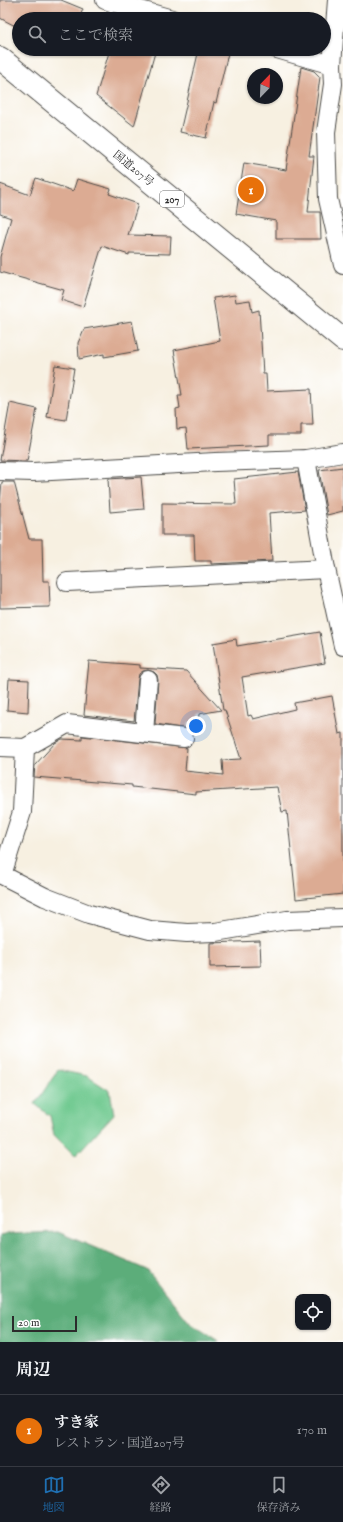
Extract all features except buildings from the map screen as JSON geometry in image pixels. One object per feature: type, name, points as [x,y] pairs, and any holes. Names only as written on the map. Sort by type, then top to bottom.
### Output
[{"type":"highway","name":"国道207号","points":[[0,58],[343,340]]},
{"type":"street","points":[[105,0],[147,12]]},
{"type":"street","points":[[337,0],[332,65],[338,83],[326,132],[328,199],[343,265]]},
{"type":"street","points":[[301,56],[332,65]]},
{"type":"street","points":[[0,471],[32,472],[215,462],[306,459],[343,453]]},
{"type":"street","points":[[306,459],[326,569],[343,646]]},
{"type":"street","points":[[67,582],[326,569]]},
{"type":"street","points":[[144,733],[148,680]]},
{"type":"street","points":[[0,747],[25,748],[68,724],[184,738]]},
{"type":"street","points":[[25,748],[22,812],[1,874],[45,897],[81,911],[150,930],[187,933],[215,932],[287,920],[343,918]]},
{"type":"green space","points":[[58,1070],[87,1076],[110,1091],[114,1114],[75,1156],[54,1135],[50,1116],[35,1104]]},
{"type":"green space","points":[[58,1232],[147,1270],[190,1323],[220,1342],[0,1342],[0,1236],[5,1234]]},
{"type":"place","name":"すき家","points":[[251,190]]}]
